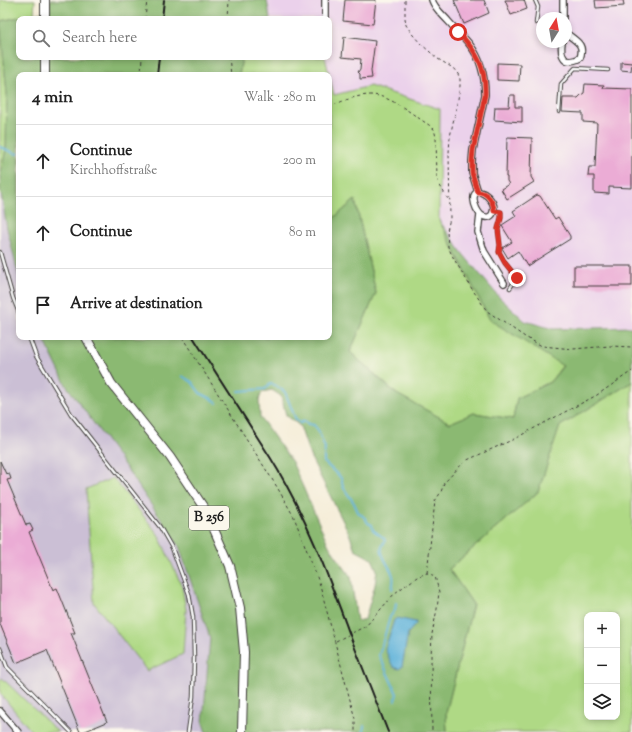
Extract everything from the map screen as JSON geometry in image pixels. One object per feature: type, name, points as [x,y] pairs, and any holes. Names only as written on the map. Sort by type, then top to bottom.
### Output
[{"type":"main road","points":[[45,0],[45,16]]},
{"type":"main road","points":[[45,60],[45,72]]},
{"type":"main road","name":"B 256","points":[[88,340],[111,383],[170,457],[206,511],[230,566],[240,608],[244,652],[242,732]]},
{"type":"street","points":[[325,0],[325,16]]},
{"type":"street","points":[[432,0],[438,11],[470,45],[478,57],[483,71],[485,95],[472,161],[472,173],[478,192]]},
{"type":"street","points":[[563,0],[563,12]]},
{"type":"street","points":[[562,48],[561,54],[564,59],[574,61],[580,58],[582,53],[581,48],[579,43],[572,38]]},
{"type":"street","points":[[478,192],[482,192],[490,199],[494,211],[492,215],[488,217],[480,215]]},
{"type":"street","points":[[478,192],[474,197],[476,209],[480,215],[478,232],[484,251],[504,283]]},
{"type":"street","points":[[0,711],[18,732]]},
{"type":"lane","points":[[535,0],[538,7],[537,12]]},
{"type":"lane","points":[[574,61],[576,68]]},
{"type":"lane","points":[[576,68],[608,70]]},
{"type":"lane","points":[[559,112],[561,84],[576,68]]},
{"type":"lane","points":[[494,211],[501,212],[498,229],[500,245],[499,252],[505,263],[517,278],[510,288]]},
{"type":"lane","points":[[0,252],[16,306]]},
{"type":"lane","points":[[30,340],[36,356],[71,414],[160,527],[172,548],[190,594],[193,617],[193,698],[188,732]]},
{"type":"lane","points":[[0,648],[7,667],[71,732]]},
{"type":"path","points":[[145,16],[147,0]]},
{"type":"path","points":[[228,16],[229,0]]},
{"type":"path","points":[[141,72],[142,60]]},
{"type":"path","points":[[230,60],[231,72]]},
{"type":"path","points":[[332,106],[357,97],[376,95],[395,103],[434,129],[436,137],[438,184],[449,202]]},
{"type":"path","points":[[184,340],[277,487],[294,517],[320,585],[336,641],[355,719],[355,732]]},
{"type":"path","points":[[427,573],[435,501],[441,492],[444,483],[465,461],[512,440],[597,395],[632,371]]},
{"type":"path","points":[[336,641],[366,626],[395,593],[417,577],[427,573],[434,576],[439,592],[432,634],[432,732]]},
{"type":"shaded area","points":[[267,0],[632,0],[632,327],[553,329],[525,321],[499,297],[463,254],[439,220],[439,109],[370,86],[334,95],[332,87],[332,72],[329,72],[326,60],[332,60],[332,16],[270,16]]},
{"type":"shaded area","points":[[0,188],[7,228],[16,265],[16,340],[44,340],[66,385],[127,469],[179,546],[210,638],[203,723],[206,732],[0,732]]},
{"type":"green space","points":[[0,0],[35,0],[34,14],[16,16],[16,18],[0,21]]},
{"type":"green space","points":[[50,0],[267,0],[270,16],[25,16],[50,11]]},
{"type":"green space","points":[[16,18],[16,60],[242,60],[240,72],[16,72],[16,265],[7,228],[0,188],[0,177],[6,149],[7,94],[0,21]]},
{"type":"green space","points":[[0,22],[7,94],[6,149],[0,177]]},
{"type":"green space","points":[[242,60],[326,60],[329,72],[240,72]]},
{"type":"green space","points":[[370,86],[440,109],[439,220],[490,320],[563,365],[550,382],[517,398],[513,419],[474,413],[450,423],[398,395],[350,352],[376,293],[355,200],[332,219],[332,87],[334,95]]},
{"type":"green space","points":[[355,200],[376,293],[350,352],[395,393],[450,423],[474,413],[513,419],[517,398],[550,382],[563,366],[490,320],[439,220],[463,254],[499,297],[525,321],[553,329],[632,327],[632,382],[560,426],[538,492],[449,569],[473,604],[446,713],[447,732],[206,732],[203,723],[210,638],[179,546],[127,469],[66,385],[44,340],[332,340],[332,219]],"holes":[[[272,390],[281,396],[286,415],[300,426],[310,456],[349,533],[355,550],[372,559],[377,570],[375,585],[365,619],[357,621],[351,577],[329,546],[292,462],[260,417],[259,400],[262,392]]]},
{"type":"green space","points":[[632,382],[632,732],[447,732],[446,713],[473,604],[449,569],[538,492],[560,426]]},
{"type":"green space","points":[[113,478],[158,534],[182,586],[186,610],[183,654],[147,671],[94,603],[86,489]]},
{"type":"green space","points":[[2,678],[58,732],[32,732],[0,693],[0,680]]},
{"type":"water","points":[[397,618],[416,622],[408,633],[402,667],[399,669],[393,667],[385,649],[394,620]]},
{"type":"building","points":[[345,0],[376,0],[373,24],[343,21]]},
{"type":"building","points":[[454,0],[484,0],[489,13],[464,24]]},
{"type":"building","points":[[505,0],[524,0],[527,9],[511,15]]},
{"type":"building","points":[[595,0],[623,0],[624,6],[596,8]]},
{"type":"building","points":[[344,37],[375,41],[371,71],[372,78],[360,79],[360,74],[358,72],[360,69],[361,59],[342,57]]},
{"type":"building","points":[[621,62],[632,63],[631,71],[621,70]]},
{"type":"building","points":[[497,63],[520,64],[519,81],[497,80]]},
{"type":"building","points":[[585,84],[604,85],[603,88],[632,89],[632,188],[609,187],[609,194],[594,193],[594,176],[588,176],[589,167],[595,167],[597,123],[583,122],[583,113],[562,112],[563,98],[578,98],[584,93]]},
{"type":"building","points":[[510,95],[515,95],[515,107],[522,107],[522,122],[494,120],[495,107],[509,107]]},
{"type":"building","points":[[507,137],[532,138],[531,177],[534,182],[507,199],[501,189],[509,184],[506,177]]},
{"type":"building","points":[[537,195],[540,196],[555,219],[558,217],[570,236],[570,239],[527,266],[518,251],[508,258],[502,248],[512,242],[502,225],[516,216],[513,211]]},
{"type":"building","points":[[574,266],[632,266],[632,286],[574,286]]},
{"type":"building","points":[[0,461],[6,474],[9,473],[11,479],[7,480],[26,525],[30,524],[33,530],[29,532],[53,590],[57,588],[75,633],[71,633],[107,722],[83,732],[80,732],[47,650],[16,663],[0,624]]},
{"type":"waterway","points":[[0,147],[16,154]]},
{"type":"waterway","points":[[182,376],[192,382],[200,393],[217,403]]},
{"type":"waterway","points":[[239,391],[265,389],[270,384],[275,385],[285,392],[296,420],[300,423],[305,421],[308,424],[314,425],[318,430],[325,448],[324,462],[341,478],[343,487],[354,503],[358,512],[368,523],[372,525],[373,530],[384,538],[385,541],[382,545],[382,554],[393,576],[392,589]]},
{"type":"waterway","points":[[395,700],[397,694],[379,655],[390,617],[395,610],[396,603]]},
{"type":"waterway","points":[[363,732],[364,726]]},
{"type":"railway","points":[[162,16],[164,0]]},
{"type":"railway","points":[[157,72],[159,60]]},
{"type":"railway","points":[[195,340],[283,478],[305,522],[388,732]]},
{"type":"route","points":[[458,32],[470,45],[478,57],[483,71],[485,88],[485,95],[473,150],[472,173],[478,192],[482,192],[490,199],[494,207],[494,211],[501,212],[498,229],[500,245],[499,252],[505,263],[517,278]]}]
